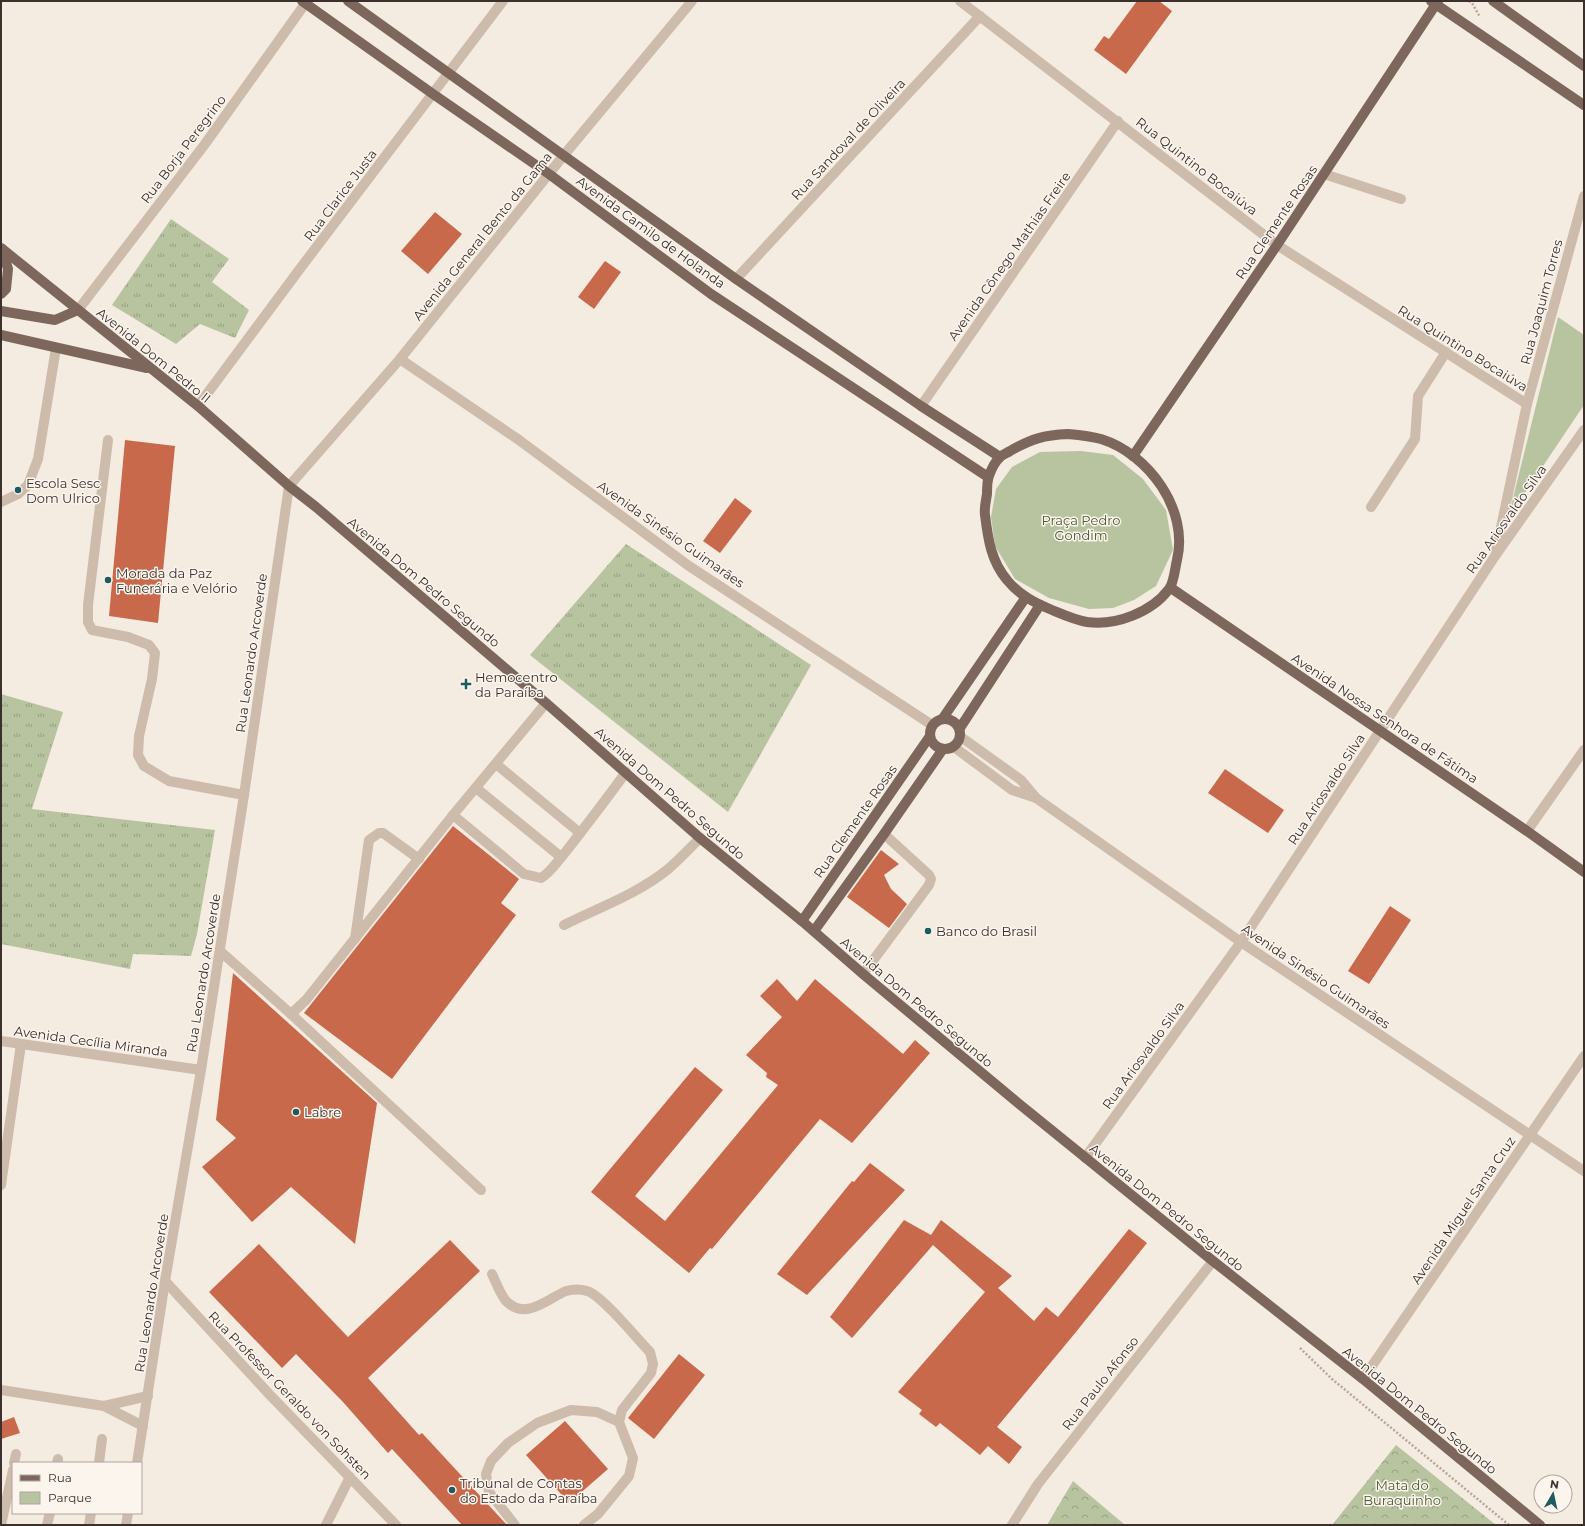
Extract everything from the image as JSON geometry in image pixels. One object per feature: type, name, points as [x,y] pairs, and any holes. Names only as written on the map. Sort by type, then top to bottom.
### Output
[{"type":"main road","name":"Avenida Camilo de Holanda","points":[[348,1],[736,279],[921,406],[1000,457]]},
{"type":"main road","points":[[1493,1],[1584,66]]},
{"type":"main road","name":"Avenida Camilo de Holanda","points":[[305,2],[433,94],[549,174],[711,294],[988,477]]},
{"type":"main road","points":[[1435,2],[1584,105]]},
{"type":"main road","name":"Rua Clemente Rosas","points":[[1133,456],[1278,246],[1435,2]]},
{"type":"main road","points":[[1,294],[6,289],[8,269],[2,248]]},
{"type":"main road","name":"Avenida Dom Pedro II","points":[[2,248],[198,406],[289,486]]},
{"type":"main road","points":[[1,311],[55,320],[78,310]]},
{"type":"main road","points":[[1,336],[151,369]]},
{"type":"main road","points":[[1068,434],[1102,440],[1133,456],[1147,468],[1158,482],[1176,517],[1179,552],[1170,588],[1158,602],[1141,612],[1122,619],[1105,622],[1088,622],[1069,617],[1040,605],[1026,597],[1008,581],[996,563],[990,547],[984,512],[988,477],[1000,457],[1034,439],[1068,434]]},
{"type":"main road","name":"Avenida Dom Pedro Segundo","points":[[289,486],[316,507],[546,703],[700,838],[814,931],[863,974],[1085,1158],[1212,1261],[1363,1379],[1540,1525]]},
{"type":"main road","name":"Avenida Nossa Senhora de Fátima","points":[[1170,588],[1527,831],[1584,872]]},
{"type":"main road","points":[[943,718],[1026,597]]},
{"type":"main road","points":[[930,736],[932,742],[942,749],[954,747],[960,733],[1040,605]]},
{"type":"main road","points":[[932,725],[937,720],[943,718],[949,719],[954,721],[960,733]]},
{"type":"main road","name":"Rua Clemente Rosas","points":[[802,921],[930,736],[932,725]]},
{"type":"main road","points":[[814,931],[884,834],[942,749]]},
{"type":"street","name":"Rua Clarice Justa","points":[[198,406],[503,1]]},
{"type":"street","name":"Avenida General Bento da Gama","points":[[289,486],[400,359],[564,155],[692,1]]},
{"type":"street","name":"Rua Quintino Bocaiúva","points":[[960,1],[1118,121],[1278,246],[1527,404]]},
{"type":"street","name":"Rua Borja Peregrino","points":[[78,310],[205,144],[305,2]]},
{"type":"street","name":"Rua Sandoval de Oliveira","points":[[736,279],[980,16]]},
{"type":"street","name":"Avenida Cônego Mathias Freire","points":[[921,406],[1118,121]]},
{"type":"street","points":[[1324,174],[1401,199]]},
{"type":"street","name":"Rua Joaquim Torres","points":[[1495,556],[1527,404],[1584,196]]},
{"type":"street","points":[[1,502],[18,494],[28,485],[38,459],[56,348]]},
{"type":"street","points":[[1371,507],[1415,439],[1418,396],[1446,352]]},
{"type":"street","name":"Avenida Sinésio Guimarães","points":[[400,359],[519,440],[689,566],[932,725]]},
{"type":"street","name":"Rua Ariosvaldo Silva","points":[[1085,1158],[1241,942],[1495,556],[1584,430]]},
{"type":"street","points":[[108,440],[88,604],[88,622],[92,630],[128,637],[148,645],[155,653],[152,679],[139,736],[138,755],[144,766],[169,781],[244,795]]},
{"type":"street","name":"Rua Leonardo Arcoverde","points":[[137,1462],[165,1282],[220,951],[289,486]]},
{"type":"street","points":[[291,1014],[306,1000],[453,815],[546,703]]},
{"type":"street","name":"Avenida Sinésio Guimarães","points":[[960,733],[1021,780],[1036,798],[1241,942],[1584,1171]]},
{"type":"street","name":"Avenida Sinésio Guimarães","points":[[954,747],[1012,790],[1036,798]]},
{"type":"street","points":[[1527,831],[1584,750]]},
{"type":"street","points":[[496,764],[580,833]]},
{"type":"street","points":[[453,815],[524,874],[540,878],[545,876],[561,858],[626,772]]},
{"type":"street","points":[[476,788],[561,858]]},
{"type":"street","points":[[355,939],[369,840],[379,833],[383,834],[418,859]]},
{"type":"street","points":[[863,974],[929,885],[931,879],[929,875],[884,834]]},
{"type":"street","points":[[564,925],[637,889],[666,871],[700,838]]},
{"type":"street","points":[[220,951],[291,1014],[481,1190]]},
{"type":"street","name":"Avenida Cecília Miranda","points":[[1,1041],[201,1070]]},
{"type":"street","points":[[1,1185],[21,1044]]},
{"type":"street","name":"Avenida Miguel Santa Cruz","points":[[1363,1379],[1584,1056]]},
{"type":"street","name":"Rua Paulo Afonso","points":[[1012,1525],[1038,1484],[1212,1261]]},
{"type":"street","points":[[492,1274],[505,1300],[517,1308],[529,1309],[547,1302],[567,1291],[589,1291],[600,1299],[650,1352],[653,1364],[650,1373],[622,1410],[619,1422],[633,1458],[629,1476],[598,1514],[584,1525]]},
{"type":"street","name":"Rua Professor Geraldo von Sohsten","points":[[165,1282],[269,1394],[396,1525]]},
{"type":"street","points":[[1,1390],[104,1406],[143,1426]]},
{"type":"street","points":[[104,1406],[148,1396]]},
{"type":"street","points":[[515,1525],[489,1492],[486,1474],[491,1461],[508,1443],[537,1423],[571,1410],[597,1412],[619,1422]]},
{"type":"street","points":[[99,1462],[102,1438]]},
{"type":"street","points":[[1,1525],[12,1474]]},
{"type":"street","points":[[326,1525],[350,1477]]},
{"type":"street","points":[[47,1525],[50,1514]]},
{"type":"street","points":[[89,1525],[91,1514]]},
{"type":"street","points":[[126,1525],[128,1514]]},
{"type":"path","points":[[1298,1347],[1332,1379],[1509,1525]]},
{"type":"green space","points":[[171,219],[229,259],[212,282],[249,310],[235,338],[200,324],[176,344],[112,305]]},
{"type":"green space","points":[[1558,317],[1584,335],[1584,405],[1508,518]]},
{"type":"green space","name":"Praça Pedro Gondim","points":[[1081,451],[1113,455],[1143,479],[1166,510],[1173,550],[1156,586],[1134,600],[1113,608],[1089,609],[1049,598],[1015,579],[995,546],[991,517],[996,489],[1012,467],[1040,452]]},
{"type":"green space","points":[[626,544],[811,665],[728,812],[530,655]]},
{"type":"green space","points":[[1,694],[63,712],[32,809],[215,830],[197,934],[191,956],[133,954],[130,969],[1,944]]},
{"type":"green space","name":"Mata do Buraquinho","points":[[1396,1445],[1496,1525],[1332,1525]]},
{"type":"green space","points":[[1073,1481],[1125,1525],[1047,1525]]},
{"type":"building","points":[[1137,1],[1159,1],[1172,11],[1126,74],[1094,50],[1104,36],[1109,39]]},
{"type":"building","points":[[435,212],[462,234],[428,274],[401,251]]},
{"type":"building","points":[[605,261],[621,272],[594,309],[578,297]]},
{"type":"building","points":[[125,440],[175,446],[158,623],[109,616]]},
{"type":"building","points":[[735,498],[752,511],[720,553],[703,541]]},
{"type":"building","points":[[1225,769],[1284,810],[1268,833],[1208,793]]},
{"type":"building","points":[[453,826],[519,879],[501,903],[516,915],[392,1079],[304,1013]]},
{"type":"building","points":[[881,850],[899,864],[884,875],[891,889],[907,904],[889,928],[847,897]]},
{"type":"building","points":[[1390,906],[1411,920],[1369,984],[1348,971]]},
{"type":"building","name":"Labre","points":[[233,973],[377,1103],[355,1244],[291,1187],[252,1222],[202,1167],[236,1138],[216,1120]]},
{"type":"building","points":[[777,979],[797,1001],[815,979],[903,1054],[915,1040],[930,1053],[852,1143],[820,1119],[712,1249],[710,1248],[689,1273],[591,1192],[695,1067],[723,1090],[635,1196],[665,1221],[778,1085],[766,1077],[767,1073],[746,1055],[782,1017],[760,996]]},
{"type":"building","points":[[870,1163],[905,1190],[807,1295],[777,1274],[852,1181],[854,1182]]},
{"type":"building","points":[[904,1220],[931,1235],[941,1220],[1012,1276],[998,1288],[1034,1321],[1046,1307],[1058,1317],[1129,1229],[1147,1243],[1076,1332],[997,1427],[1022,1447],[1009,1464],[988,1446],[980,1455],[940,1423],[936,1427],[919,1414],[922,1410],[898,1392],[985,1292],[933,1245],[852,1338],[830,1317]]},
{"type":"building","points":[[450,1240],[480,1271],[368,1378],[419,1435],[422,1433],[507,1525],[462,1525],[392,1449],[388,1453],[343,1402],[296,1354],[282,1368],[209,1292],[259,1244],[348,1337]]},
{"type":"building","points":[[679,1354],[705,1375],[654,1439],[628,1418]]},
{"type":"building","points":[[14,1417],[20,1433],[1,1439],[1,1422]]},
{"type":"building","points":[[565,1421],[608,1469],[569,1503],[526,1455]]},
{"type":"place","name":"Escola Sesc Dom Ulrico","points":[[18,490]]},
{"type":"place","name":"Morada da Paz Funerária e Velório","points":[[108,580]]},
{"type":"place","name":"Hemocentro da Paraíba","points":[[466,684]]},
{"type":"place","name":"Banco do Brasil","points":[[928,931]]},
{"type":"place","name":"Labre","points":[[296,1112]]},
{"type":"place","name":"Tribunal de Contas do Estado da Paraíba","points":[[452,1490]]}]
